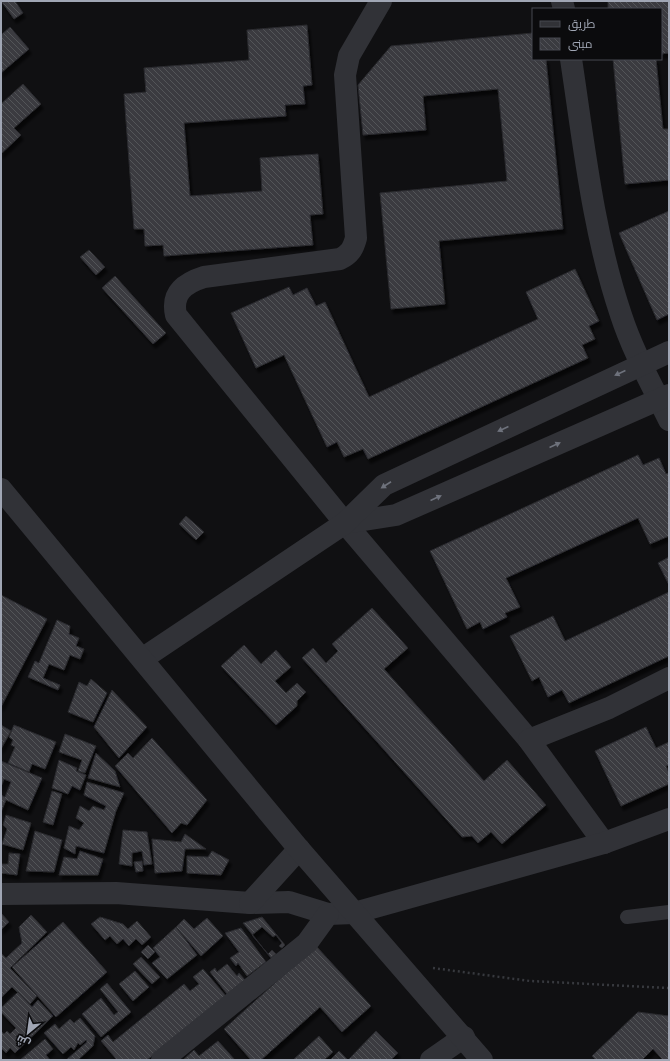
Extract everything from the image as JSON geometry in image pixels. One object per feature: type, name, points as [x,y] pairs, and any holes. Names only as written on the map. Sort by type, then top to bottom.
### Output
[{"type":"street","points":[[381,1],[349,56],[345,75],[356,238],[353,248],[348,255],[340,259],[204,277],[191,281],[182,287],[174,308],[176,315],[345,523],[530,740],[604,843]]},
{"type":"street","points":[[571,60],[597,231],[621,316],[640,364],[664,397],[669,420]]},
{"type":"street","points":[[142,659],[345,523],[384,485],[640,364],[669,352]]},
{"type":"street","points":[[345,523],[396,515],[664,397]]},
{"type":"street","points":[[1,488],[299,849],[464,1037],[482,1060]]},
{"type":"street","points":[[530,740],[602,710],[669,678]]},
{"type":"street","points":[[1,894],[116,893],[250,903],[289,902],[328,914],[354,913],[604,843],[669,819]]},
{"type":"street","points":[[250,903],[299,849]]},
{"type":"street","points":[[162,1060],[307,943],[328,914]]},
{"type":"street","points":[[431,1060],[464,1037]]},
{"type":"lane","points":[[627,917],[669,912]]},
{"type":"path","points":[[398,963],[530,981],[669,988]]},
{"type":"building","points":[[1,1],[15,1],[23,13],[14,19]]},
{"type":"building","points":[[608,1],[669,1],[669,53],[662,54],[662,8],[608,8]]},
{"type":"building","points":[[307,25],[312,85],[303,86],[305,104],[285,105],[286,116],[184,123],[190,196],[262,191],[260,158],[318,154],[323,214],[310,215],[313,245],[164,256],[163,245],[145,246],[144,229],[134,229],[124,94],[146,92],[144,68],[249,60],[247,30]]},
{"type":"building","points":[[10,27],[29,49],[1,73],[1,35]]},
{"type":"building","points":[[532,33],[532,60],[546,60],[563,229],[439,241],[445,304],[391,309],[380,193],[507,181],[498,89],[423,96],[426,130],[363,135],[358,85],[391,46]]},
{"type":"building","points":[[613,60],[656,60],[663,129],[669,129],[669,180],[625,184]]},
{"type":"building","points":[[23,84],[41,104],[14,128],[21,135],[1,154],[1,104]]},
{"type":"building","points":[[669,211],[669,314],[657,320],[619,233]]},
{"type":"building","points":[[89,250],[105,267],[96,275],[80,257]]},
{"type":"building","points":[[575,269],[599,321],[589,326],[595,339],[582,345],[588,358],[368,459],[363,449],[344,457],[337,442],[327,447],[284,355],[256,368],[231,313],[289,287],[293,295],[307,288],[316,306],[325,302],[369,397],[538,319],[526,292]]},
{"type":"building","points":[[115,276],[166,333],[153,344],[102,288]]},
{"type":"building","points":[[638,455],[643,465],[659,458],[666,474],[669,473],[669,536],[650,544],[638,518],[506,578],[520,607],[505,613],[507,617],[483,629],[480,622],[467,629],[430,551]]},
{"type":"building","points":[[186,516],[204,532],[196,540],[179,524]]},
{"type":"building","points":[[669,557],[669,585],[658,563]]},
{"type":"building","points":[[669,592],[669,656],[569,703],[562,690],[548,697],[539,677],[532,681],[510,636],[553,616],[565,641]]},
{"type":"building","points":[[1,595],[47,619],[1,707]]},
{"type":"building","points":[[372,608],[408,648],[384,669],[484,781],[507,760],[546,805],[502,844],[491,832],[478,843],[472,836],[462,837],[302,658],[313,648],[326,663],[338,651],[332,644]]},
{"type":"building","points":[[57,620],[70,626],[69,634],[79,638],[76,646],[84,649],[80,659],[70,655],[64,670],[49,664],[43,678],[60,685],[58,690],[28,677],[35,661],[39,663]]},
{"type":"building","points":[[244,645],[261,664],[276,650],[291,667],[275,681],[286,693],[297,683],[306,692],[297,701],[297,706],[276,725],[221,666]]},
{"type":"building","points":[[91,679],[107,693],[93,722],[68,712],[79,682],[87,686]]},
{"type":"building","points":[[112,690],[147,727],[119,758],[94,727]]},
{"type":"building","points":[[1,725],[11,731],[1,749]]},
{"type":"building","points":[[14,725],[56,742],[45,769],[32,764],[29,772],[8,763],[15,747],[11,745],[13,740],[9,737]]},
{"type":"building","points":[[646,727],[656,748],[669,742],[669,765],[666,766],[669,773],[669,784],[621,806],[595,751]]},
{"type":"building","points":[[65,734],[96,746],[85,773],[78,771],[82,760],[59,752]]},
{"type":"building","points":[[152,738],[207,800],[187,825],[181,823],[172,833],[115,766],[128,753],[133,758]]},
{"type":"building","points":[[96,753],[115,771],[120,787],[88,778]]},
{"type":"building","points":[[59,760],[77,768],[76,771],[86,775],[80,790],[72,786],[68,794],[52,788]]},
{"type":"building","points":[[1,761],[42,778],[28,810],[6,800],[1,812],[1,795],[5,797],[11,782],[4,779],[1,787]]},
{"type":"building","points":[[87,782],[124,793],[116,811],[104,853],[76,846],[75,854],[64,848],[69,826],[79,830],[84,823],[76,818],[80,806],[89,811],[93,806],[104,810],[106,806],[84,795]]},
{"type":"building","points":[[52,791],[62,794],[53,825],[43,822]]},
{"type":"building","points":[[6,815],[31,823],[23,850],[2,844],[7,829],[3,825]]},
{"type":"building","points":[[123,830],[147,832],[152,864],[144,865],[142,851],[132,853],[132,866],[119,864]]},
{"type":"building","points":[[35,831],[62,840],[54,872],[26,871]]},
{"type":"building","points":[[185,834],[206,849],[185,849],[182,871],[155,873],[152,839],[181,842]]},
{"type":"building","points":[[80,851],[103,859],[98,875],[59,875],[64,857],[77,859]]},
{"type":"building","points":[[212,851],[229,860],[221,875],[187,873],[187,856],[208,857]]},
{"type":"building","points":[[9,853],[20,854],[17,875],[1,873],[1,864],[8,864]]},
{"type":"building","points":[[142,861],[143,871],[136,872],[134,862]]},
{"type":"building","points":[[1,913],[9,922],[1,930]]},
{"type":"building","points":[[31,915],[47,932],[10,968],[37,996],[30,1004],[12,987],[1,998],[1,953],[6,958],[22,943],[19,927]]},
{"type":"building","points":[[100,917],[123,924],[128,929],[137,921],[151,937],[142,945],[136,939],[129,946],[123,939],[117,944],[110,936],[105,940],[91,924]]},
{"type":"building","points":[[262,917],[285,945],[282,948],[279,946],[282,943],[276,935],[273,937],[262,927],[252,935],[243,923]]},
{"type":"building","points":[[207,918],[223,936],[201,956],[176,927],[184,919],[194,929]]},
{"type":"building","points":[[63,922],[107,972],[56,1017],[12,967]]},
{"type":"building","points":[[176,927],[197,955],[167,979],[152,963],[160,957],[153,948]]},
{"type":"building","points":[[241,928],[266,962],[247,976],[238,963],[236,966],[230,958],[239,952],[225,933]]},
{"type":"building","points":[[148,945],[155,952],[148,959],[141,952]]},
{"type":"building","points":[[316,946],[371,1006],[342,1032],[320,1007],[261,1060],[251,1060],[224,1029]]},
{"type":"building","points":[[264,949],[268,954],[272,950],[276,954],[271,958]]},
{"type":"building","points":[[141,957],[160,977],[152,984],[133,964]]},
{"type":"building","points":[[227,964],[237,976],[239,973],[245,980],[227,994],[210,972],[215,968],[217,972]]},
{"type":"building","points":[[203,969],[226,996],[147,1060],[117,1060],[101,1041],[108,1035],[113,1042],[184,984],[190,991],[199,984],[193,977]]},
{"type":"building","points":[[135,971],[149,987],[133,1001],[119,984]]},
{"type":"building","points":[[107,983],[131,1012],[101,1037],[82,1014],[101,998],[114,1015],[118,1012],[100,989]]},
{"type":"building","points":[[18,992],[32,1007],[38,1000],[53,1016],[15,1053],[10,1048],[6,1053],[1,1048],[1,1031],[4,1034],[7,1031],[10,1034],[16,1028],[1,1012],[1,1008]]},
{"type":"building","points":[[638,1012],[669,1016],[669,1060],[663,1060],[653,1049],[642,1060],[596,1060],[592,1056]]},
{"type":"building","points":[[80,1018],[95,1036],[93,1046],[78,1060],[66,1060],[87,1042],[86,1040],[80,1045],[78,1043],[74,1050],[71,1047],[63,1054],[44,1033],[55,1024],[59,1029],[70,1019],[74,1023]]},
{"type":"building","points":[[376,1031],[398,1053],[391,1060],[348,1060]]},
{"type":"building","points":[[319,1036],[333,1052],[324,1060],[293,1060]]},
{"type":"building","points":[[45,1039],[53,1049],[46,1055],[50,1060],[20,1060]]},
{"type":"building","points":[[218,1041],[235,1060],[183,1060],[194,1050],[199,1056]]},
{"type":"building","points":[[339,1051],[348,1060],[330,1060]]}]
